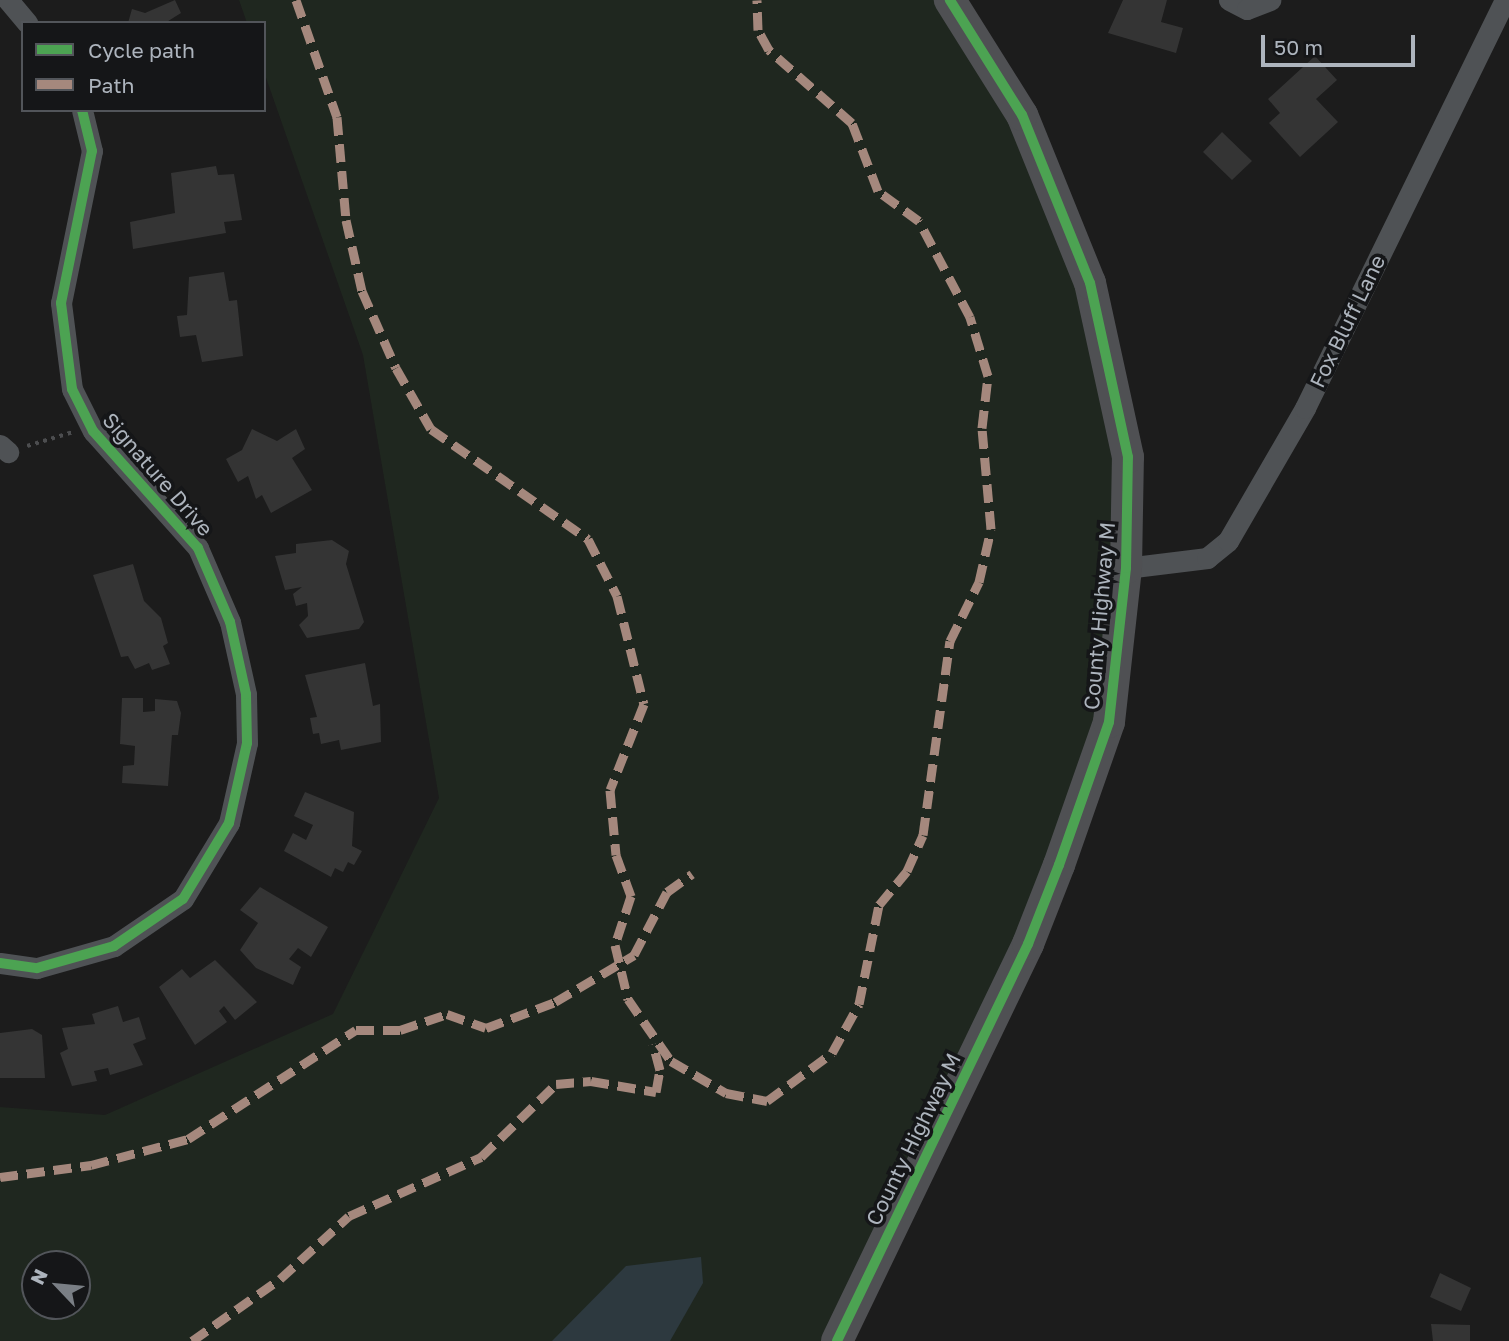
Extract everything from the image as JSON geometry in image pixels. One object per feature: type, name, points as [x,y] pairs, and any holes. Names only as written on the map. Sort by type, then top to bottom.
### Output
[{"type":"main road","name":"County Highway M","points":[[837,1341],[1028,944],[1059,865],[1109,722],[1126,568],[1128,457],[1090,283],[1022,115],[950,0]]},
{"type":"street","points":[[9,0],[25,21]]},
{"type":"street","points":[[1229,0],[1247,9],[1270,0]]},
{"type":"street","name":"Fox Bluff Lane","points":[[1126,568],[1207,558],[1228,541],[1305,408],[1506,0]]},
{"type":"street","name":"Signature Drive","points":[[0,963],[37,968],[60,962],[114,946],[163,916],[201,878],[241,791],[247,706],[225,606],[187,531],[91,427],[65,362],[61,303],[92,150],[82,112]]},
{"type":"path","points":[[4,449],[91,427]]},
{"type":"shaded area","points":[[239,0],[950,0],[1022,115],[1128,457],[1109,722],[837,1341],[0,1341],[0,1107],[105,1115],[333,1014],[439,798],[363,355],[266,78],[266,21],[246,21]]},
{"type":"shaded area","points":[[701,1257],[703,1283],[670,1341],[552,1341],[626,1266]]},
{"type":"building","points":[[175,0],[181,13],[168,21],[129,21],[132,9],[145,13]]},
{"type":"building","points":[[1123,0],[1167,0],[1161,22],[1183,28],[1176,53],[1108,33]]},
{"type":"building","points":[[1315,56],[1337,80],[1316,99],[1338,122],[1300,157],[1269,123],[1280,113],[1268,99]]},
{"type":"building","points":[[1222,132],[1252,161],[1232,180],[1203,152]]},
{"type":"building","points":[[216,166],[218,175],[234,174],[242,220],[224,222],[226,233],[133,249],[130,222],[175,213],[171,173]]},
{"type":"building","points":[[224,272],[229,301],[237,300],[243,356],[202,362],[196,335],[180,337],[177,316],[187,315],[189,277]]},
{"type":"building","points":[[252,429],[277,441],[296,429],[305,449],[292,458],[312,490],[271,513],[262,495],[256,499],[248,476],[238,482],[226,459],[242,450]]},
{"type":"building","points":[[332,540],[349,551],[346,564],[364,622],[359,629],[307,638],[299,625],[308,616],[307,603],[296,606],[293,594],[302,587],[285,590],[275,556],[296,553],[296,544]]},
{"type":"building","points":[[133,564],[144,601],[161,618],[168,643],[163,646],[170,664],[152,670],[149,663],[135,669],[128,656],[121,657],[93,575]]},
{"type":"building","points":[[365,663],[373,706],[380,704],[381,742],[341,750],[339,740],[321,744],[319,733],[313,734],[310,718],[317,717],[305,675]]},
{"type":"building","points":[[122,698],[143,698],[143,712],[155,711],[155,699],[177,701],[181,713],[178,735],[172,735],[168,786],[122,783],[123,766],[134,765],[135,746],[120,744]]},
{"type":"building","points":[[305,792],[354,812],[352,846],[362,851],[354,865],[348,862],[343,872],[335,868],[331,877],[284,851],[293,833],[306,840],[313,825],[294,816]]},
{"type":"building","points":[[260,887],[328,927],[311,957],[298,948],[289,959],[301,967],[293,985],[256,968],[240,950],[258,923],[240,910]]},
{"type":"building","points":[[215,960],[257,1002],[235,1020],[224,1006],[219,1011],[227,1022],[195,1045],[159,987],[182,969],[190,978]]},
{"type":"building","points":[[118,1006],[123,1022],[139,1017],[146,1039],[133,1044],[143,1065],[110,1075],[108,1068],[94,1071],[97,1081],[72,1086],[60,1053],[68,1049],[62,1028],[95,1024],[92,1014]]},
{"type":"building","points":[[32,1029],[42,1035],[45,1078],[0,1078],[0,1033]]},
{"type":"building","points":[[1440,1273],[1471,1288],[1461,1311],[1430,1297]]},
{"type":"building","points":[[1431,1324],[1470,1325],[1470,1341],[1433,1341]]},
{"type":"marked path","points":[[296,0],[337,117],[346,220],[362,291],[396,368],[431,429],[588,539],[617,596],[644,704],[610,790],[616,855],[631,896],[615,945],[628,999],[671,1061],[726,1093],[767,1101],[832,1053],[859,1004],[879,905],[907,871],[923,835],[950,641],[979,582],[991,529],[982,428],[988,376],[970,317],[919,221],[878,191],[852,123],[769,50],[758,30],[757,0]]},
{"type":"marked path","points":[[0,1177],[91,1165],[188,1139],[356,1030],[400,1030],[447,1014],[486,1028],[555,1002],[634,955],[667,892],[692,874]]},
{"type":"marked path","points":[[192,1341],[280,1279],[349,1216],[481,1157],[556,1084],[591,1081],[656,1092],[660,1070],[653,1044]]},
{"type":"cycle path","points":[[837,1341],[1028,944],[1059,865],[1109,722],[1126,568],[1128,457],[1090,283],[1022,115],[950,0]]},
{"type":"cycle path","points":[[0,963],[37,968],[114,946],[183,899],[229,823],[247,743],[246,694],[230,622],[198,548],[93,431],[72,389],[61,303],[92,151],[82,112]]}]
